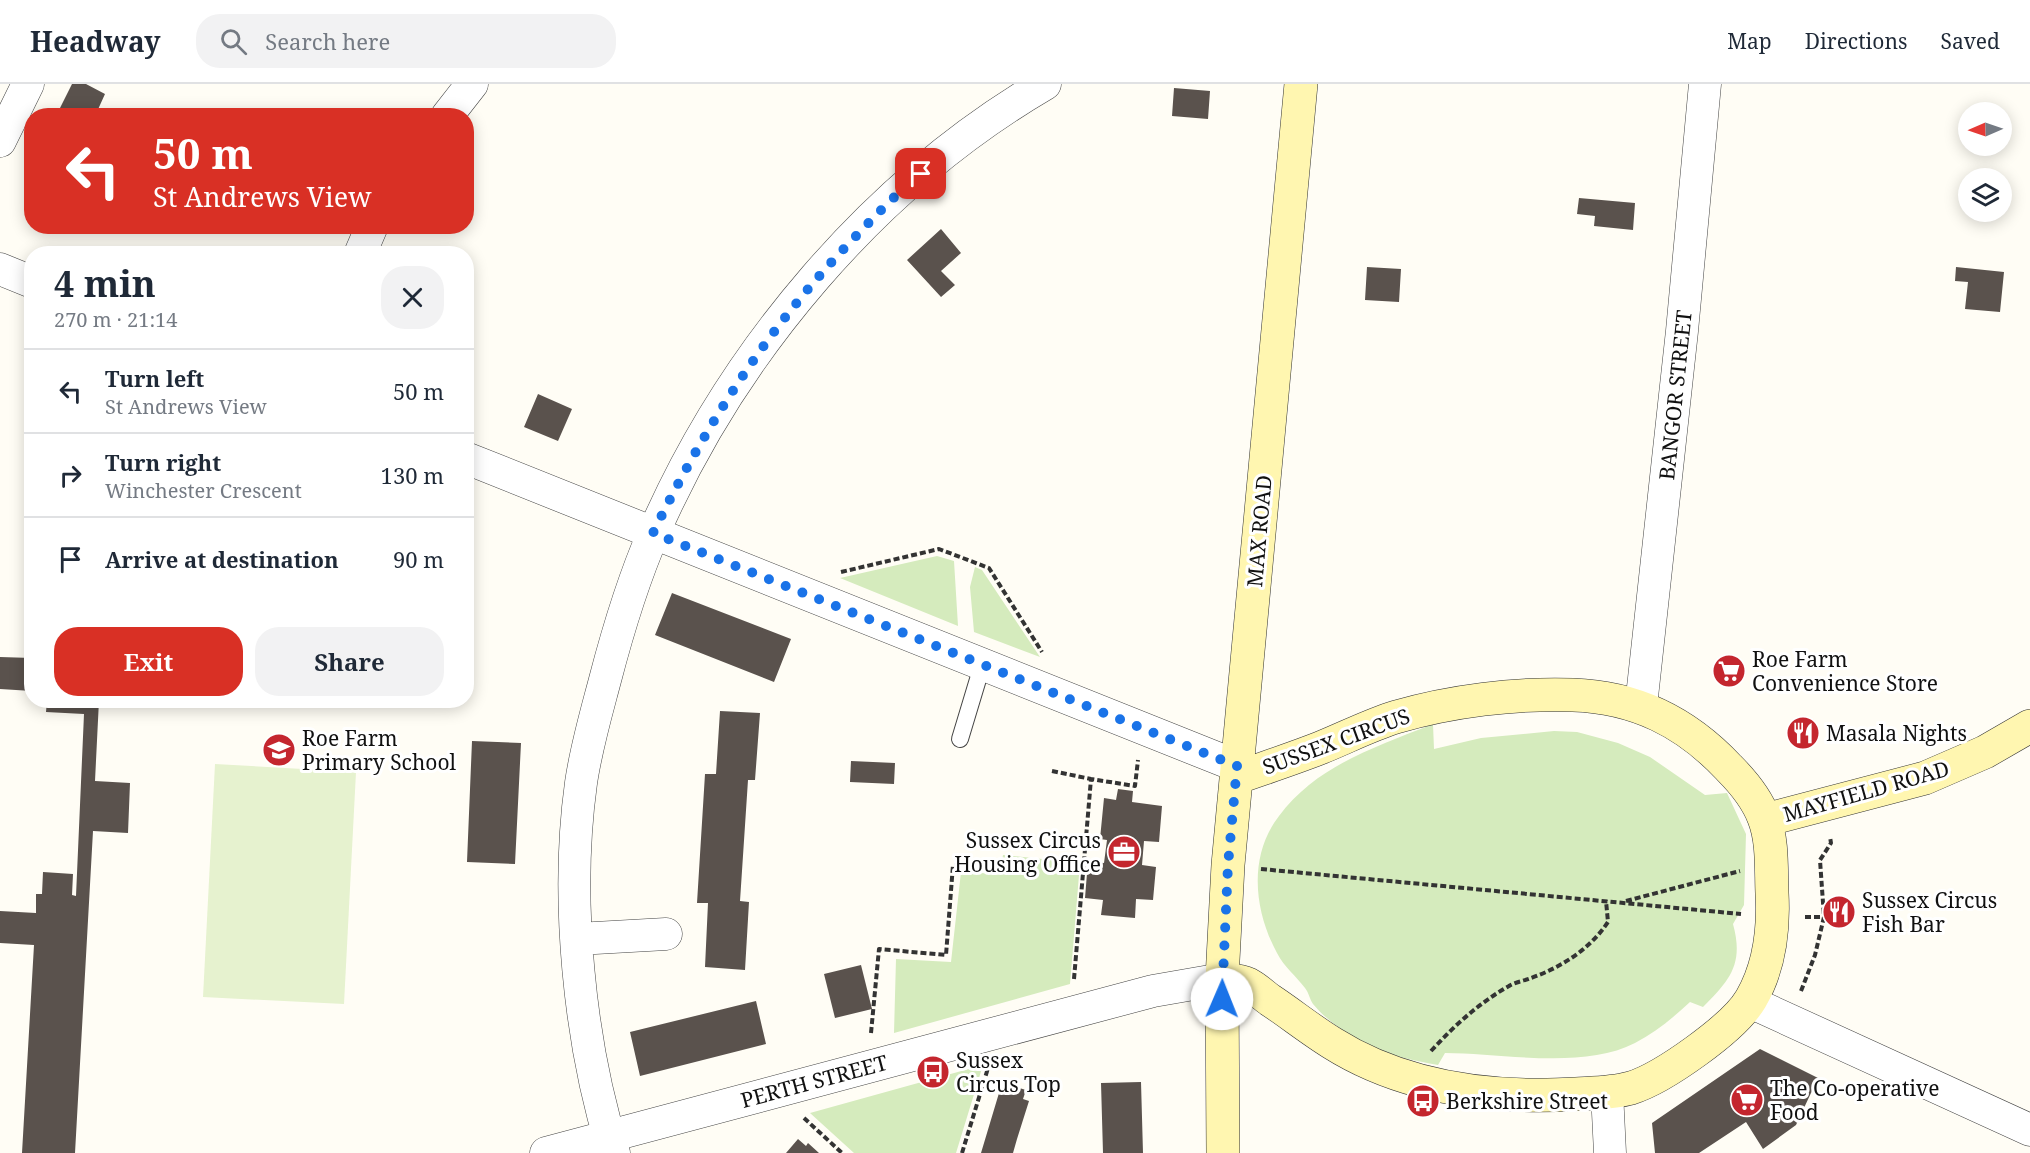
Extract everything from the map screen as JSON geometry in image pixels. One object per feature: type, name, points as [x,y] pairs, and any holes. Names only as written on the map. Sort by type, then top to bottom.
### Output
[{"type":"street","points":[[0,141],[28,84]]},
{"type":"street","points":[[453,108],[472,84]]},
{"type":"street","points":[[611,1144],[592,1064],[577,939],[576,845],[581,781],[597,708],[619,630],[653,533],[686,466],[752,358],[825,267],[904,186],[1000,110],[1045,84]]},
{"type":"street","name":"MAX ROAD","points":[[1223,1153],[1221,979],[1228,865],[1301,84]]},
{"type":"street","name":"BANGOR STREET","points":[[1641,706],[1682,331],[1704,84]]},
{"type":"street","points":[[0,269],[24,279]]},
{"type":"street","points":[[474,461],[1141,728],[1237,772]]},
{"type":"street","name":"SUSSEX CIRCUS","points":[[1221,979],[1246,983],[1343,1050],[1384,1071],[1419,1082],[1516,1095],[1607,1092],[1628,1089],[1662,1074],[1732,1022],[1750,1002],[1768,951],[1772,916],[1771,863],[1765,820],[1752,794],[1701,740],[1665,716],[1641,706],[1606,698],[1552,695],[1475,701],[1392,718],[1237,772]]},
{"type":"street","name":"MAYFIELD ROAD","points":[[1765,820],[1925,778],[1985,752],[2030,726]]},
{"type":"street","points":[[577,939],[666,934]]},
{"type":"street","name":"PERTH STREET","points":[[546,1153],[611,1144],[774,1091],[1186,983],[1221,979]]},
{"type":"street","points":[[1750,1002],[2030,1130]]},
{"type":"street","points":[[1607,1092],[1610,1153]]},
{"type":"lane","points":[[960,739],[982,666]]},
{"type":"path","points":[[794,590],[839,573],[939,549],[989,568],[1043,654]]},
{"type":"path","points":[[1052,771],[1135,786],[1141,728]]},
{"type":"path","points":[[1071,1013],[1091,779]]},
{"type":"path","points":[[1790,1019],[1815,955],[1824,917],[1820,860],[1831,843],[1824,804]]},
{"type":"path","points":[[1622,902],[1771,863]]},
{"type":"path","points":[[867,1067],[879,949],[946,955],[953,865],[963,866]]},
{"type":"path","points":[[1228,865],[1772,916]]},
{"type":"path","points":[[1419,1082],[1428,1054],[1459,1021],[1512,984],[1551,970],[1597,938],[1608,922],[1606,900]]},
{"type":"path","points":[[962,1153],[999,1032]]},
{"type":"path","points":[[774,1091],[842,1153]]},
{"type":"green space","points":[[937,556],[954,561],[958,626],[840,578]]},
{"type":"green space","points":[[975,567],[982,570],[1040,657],[974,632],[970,587]]},
{"type":"green space","points":[[1433,724],[1434,749],[1481,738],[1554,731],[1577,732],[1618,743],[1650,757],[1705,795],[1727,793],[1746,834],[1744,905],[1733,924],[1737,950],[1732,970],[1721,988],[1703,1007],[1690,1002],[1650,1034],[1614,1051],[1567,1058],[1445,1053],[1438,1065],[1400,1057],[1373,1047],[1344,1031],[1318,1010],[1308,992],[1280,958],[1263,920],[1258,884],[1262,848],[1279,816],[1311,783],[1369,750]]},
{"type":"green space","points":[[215,764],[356,772],[344,1004],[203,997]]},
{"type":"green space","points":[[1003,855],[1080,863],[1070,984],[894,1033],[896,959],[951,962],[961,872],[1000,874]]},
{"type":"green space","points":[[983,1065],[956,1153],[854,1153],[810,1113]]},
{"type":"building","points":[[72,84],[86,84],[105,94],[99,108],[60,108]]},
{"type":"building","points":[[1174,88],[1210,91],[1208,119],[1172,116]]},
{"type":"building","points":[[1579,198],[1635,203],[1633,230],[1594,226],[1595,216],[1577,214]]},
{"type":"building","points":[[941,229],[961,253],[941,271],[955,285],[941,297],[907,260]]},
{"type":"building","points":[[1367,267],[1401,269],[1399,302],[1365,300]]},
{"type":"building","points":[[1956,267],[2004,272],[2000,312],[1965,309],[1968,282],[1955,281]]},
{"type":"building","points":[[538,394],[572,409],[558,441],[524,427]]},
{"type":"building","points":[[672,593],[791,639],[774,682],[655,635]]},
{"type":"building","points":[[0,657],[24,658],[24,690],[0,689]]},
{"type":"building","points":[[46,708],[99,708],[95,781],[130,783],[128,833],[93,831],[75,1153],[22,1153],[34,945],[0,943],[0,911],[36,913],[36,894],[42,894],[43,872],[73,874],[72,895],[76,896],[84,714],[46,712]]},
{"type":"building","points":[[720,711],[760,713],[755,780],[748,780],[740,901],[749,902],[745,970],[705,967],[708,903],[697,903],[705,774],[716,774]]},
{"type":"building","points":[[472,741],[521,743],[515,864],[467,862]]},
{"type":"building","points":[[851,761],[895,763],[894,784],[850,782]]},
{"type":"building","name":"Sussex Circus Housing Office","points":[[1118,789],[1133,791],[1132,802],[1162,806],[1159,842],[1144,841],[1142,865],[1156,867],[1153,900],[1136,899],[1135,918],[1101,915],[1103,900],[1085,898],[1088,861],[1104,863],[1107,840],[1100,839],[1104,798],[1116,800]]},
{"type":"building","points":[[861,965],[872,1009],[835,1018],[824,974]]},
{"type":"building","points":[[756,1001],[766,1044],[640,1076],[630,1032]]},
{"type":"building","name":"The Co-operative Food","points":[[1760,1049],[1818,1078],[1796,1125],[1763,1149],[1746,1122],[1699,1153],[1655,1153],[1652,1123]]},
{"type":"building","points":[[1141,1082],[1143,1153],[1103,1153],[1101,1083]]},
{"type":"building","points":[[1002,1083],[1026,1090],[1023,1099],[1029,1101],[1013,1153],[981,1153]]},
{"type":"building","points":[[798,1139],[806,1146],[808,1143],[819,1153],[786,1153]]},
{"type":"place","name":"Roe Farm Convenience Store","points":[[1729,671]]},
{"type":"place","name":"Masala Nights","points":[[1803,733]]},
{"type":"place","name":"Roe Farm Primary School","points":[[279,750]]},
{"type":"place","name":"Sussex Circus Housing Office","points":[[1124,852]]},
{"type":"place","name":"Sussex Circus Fish Bar","points":[[1839,912]]},
{"type":"place","name":"Sussex Circus Top","points":[[933,1072]]},
{"type":"place","name":"The Co-operative Food","points":[[1747,1100]]},
{"type":"place","name":"Berkshire Street","points":[[1423,1101]]},
{"type":"route","points":[[921,174],[904,186],[825,267],[752,358],[681,476],[653,533],[1237,766],[1228,865],[1221,979],[1222,999]]}]
